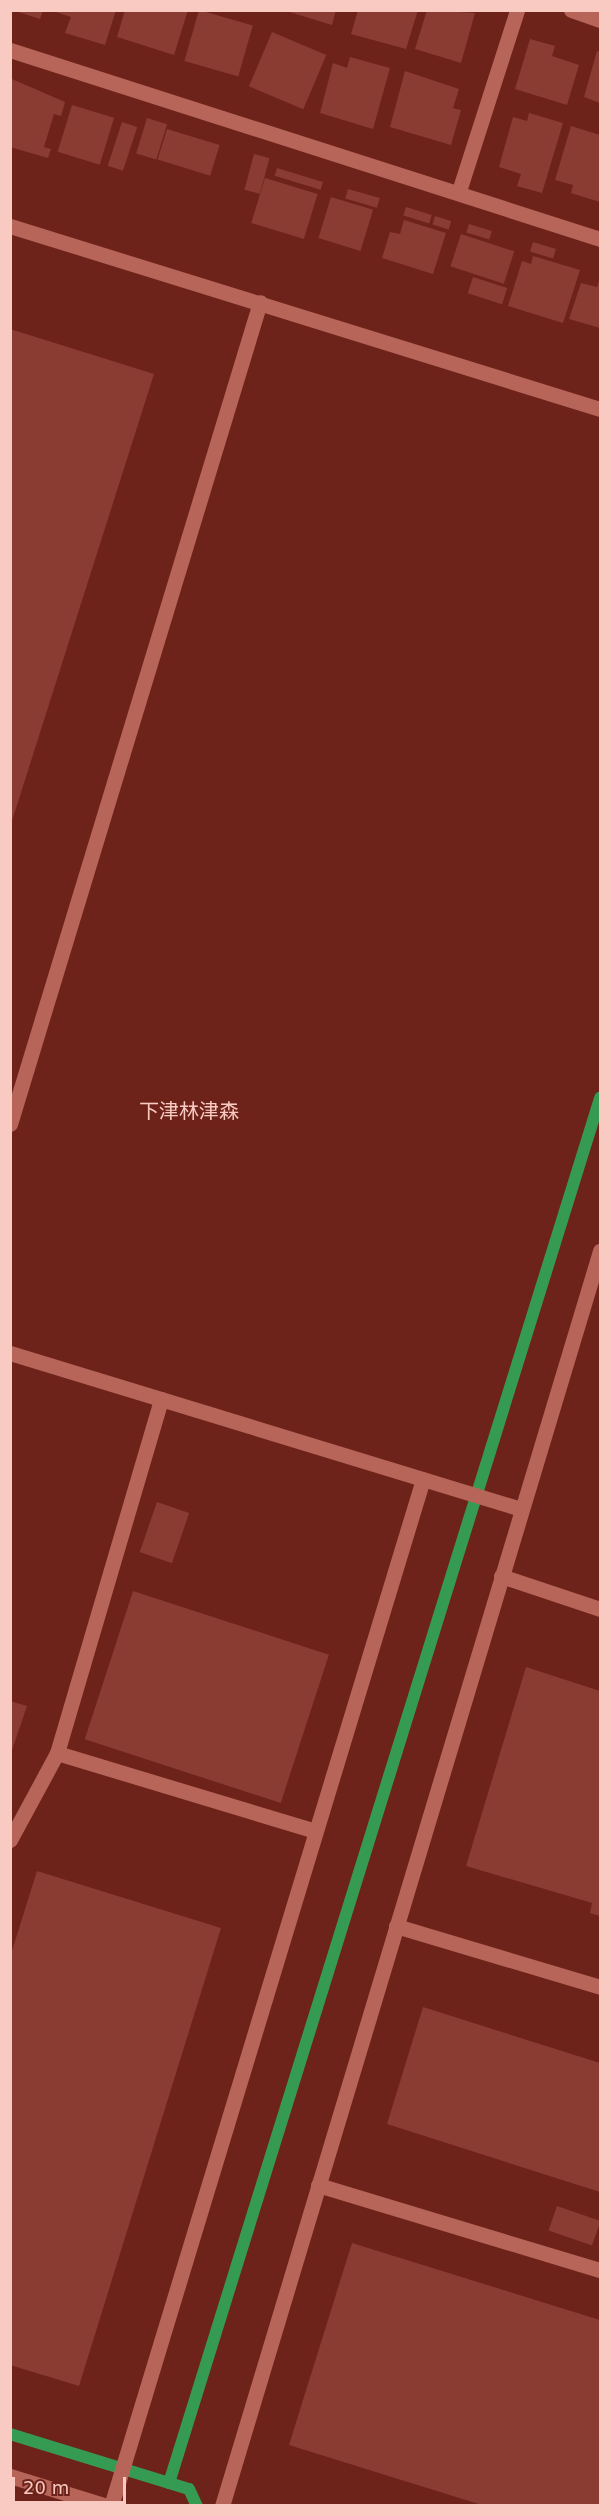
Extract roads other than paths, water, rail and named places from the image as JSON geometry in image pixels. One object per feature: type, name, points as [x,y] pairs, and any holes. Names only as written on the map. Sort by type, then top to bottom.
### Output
[{"type":"street","points":[[459,191],[517,10]]},
{"type":"street","points":[[571,10],[600,20]]},
{"type":"street","points":[[10,50],[459,191],[600,239]]},
{"type":"street","points":[[10,226],[600,409]]},
{"type":"street","points":[[10,1124],[260,302]]},
{"type":"street","points":[[222,2505],[600,1251]]},
{"type":"street","points":[[10,1353],[521,1509]]},
{"type":"street","points":[[10,1840],[57,1753],[161,1399]]},
{"type":"street","points":[[10,2476],[109,2505],[423,1479]]},
{"type":"street","points":[[501,1576],[600,1609]]},
{"type":"street","points":[[57,1753],[316,1831]]},
{"type":"street","points":[[396,1926],[600,1987]]},
{"type":"street","points":[[318,2185],[600,2270]]},
{"type":"waterway","points":[[169,2483],[600,1098]]},
{"type":"waterway","points":[[10,2434],[189,2489],[197,2506]]},
{"type":"district","name":"下津林津森","points":[[189,1111]]}]
